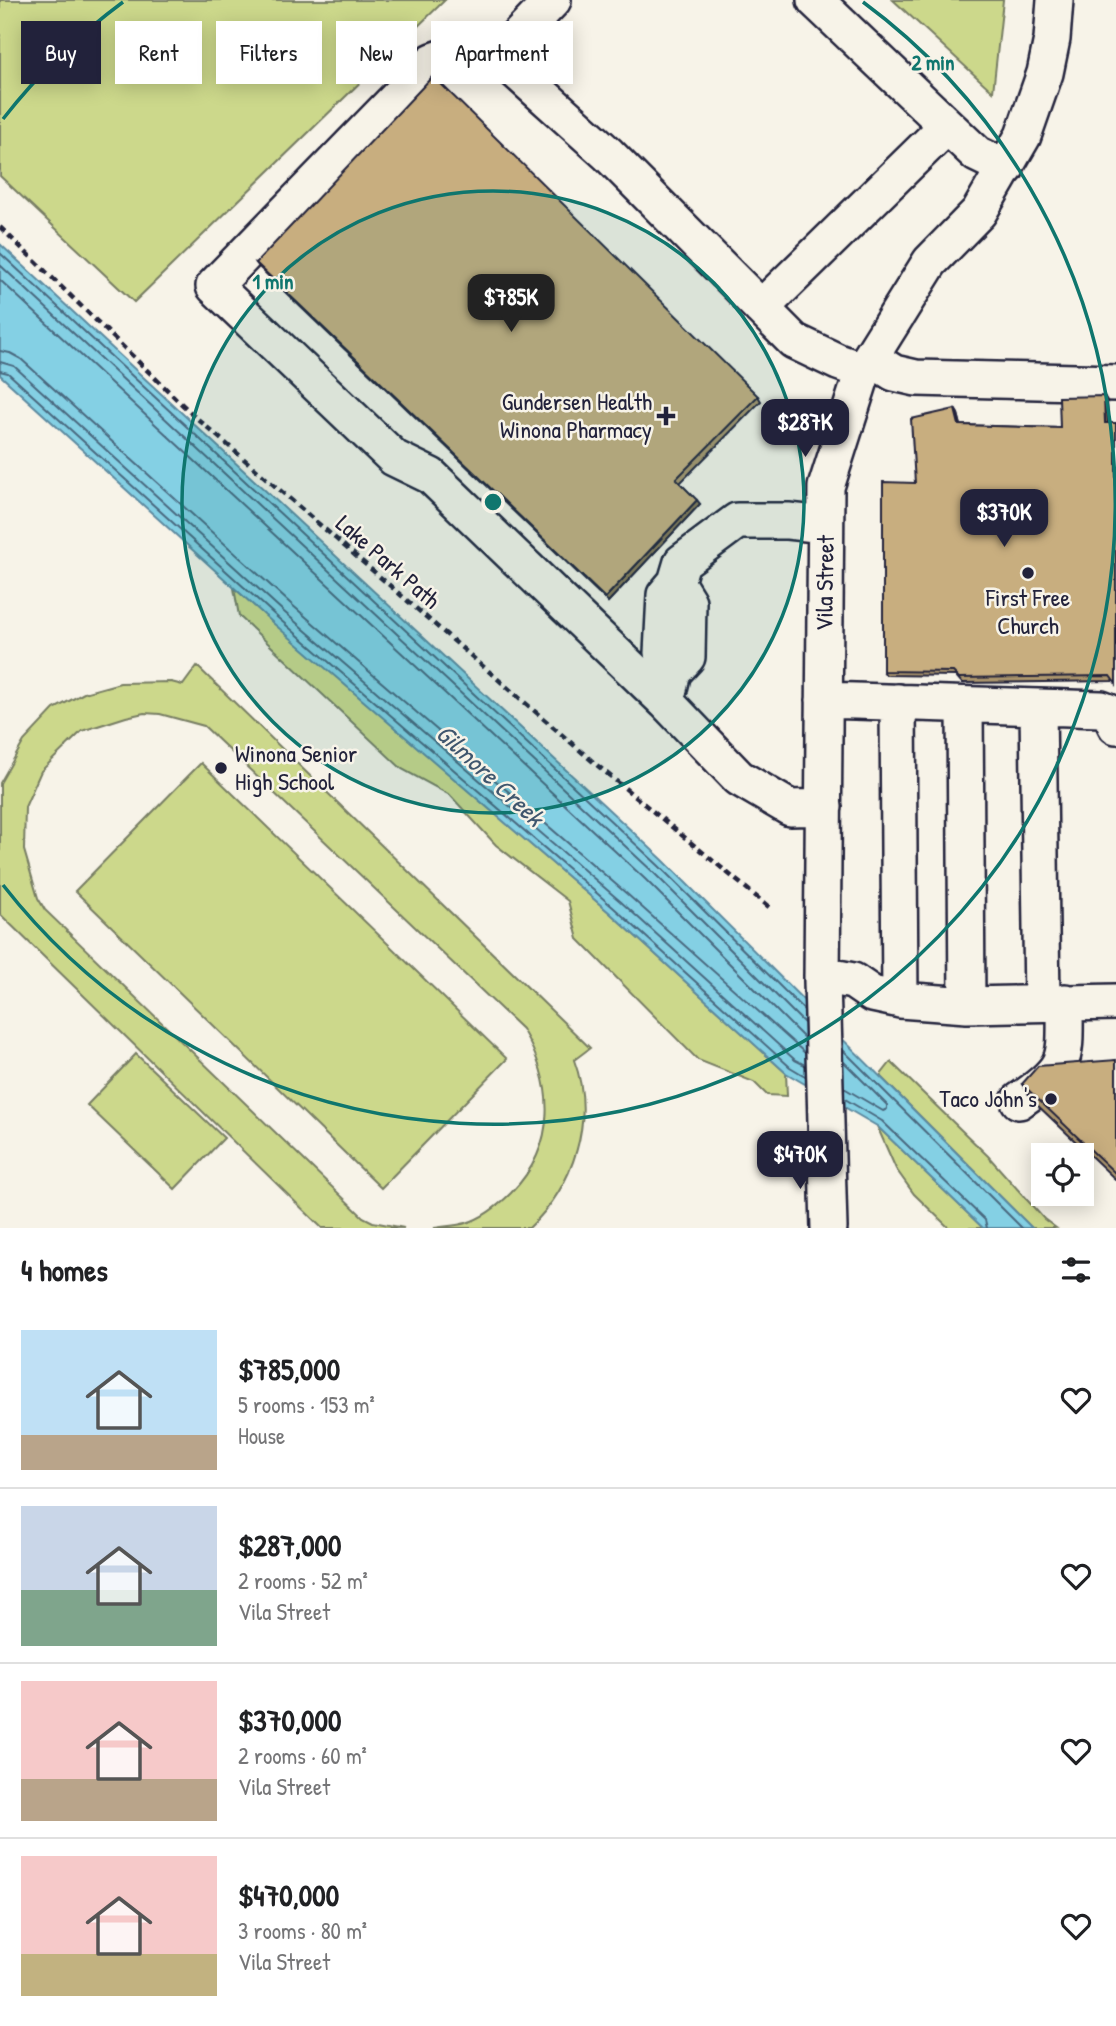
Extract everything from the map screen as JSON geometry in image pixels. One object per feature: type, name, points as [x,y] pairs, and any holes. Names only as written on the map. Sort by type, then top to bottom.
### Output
[{"type":"street","points":[[533,21],[553,0]]},
{"type":"street","points":[[815,0],[977,154],[1006,168]]},
{"type":"street","name":"Vila Street","points":[[829,1228],[822,978],[826,487],[867,365],[930,262],[979,212],[1023,136],[1045,73],[1052,39],[1055,0]]},
{"type":"street","points":[[431,63],[214,286],[394,458],[431,476],[669,687],[739,778],[790,808],[824,807]]},
{"type":"street","points":[[530,84],[616,163],[794,341],[838,362],[867,365],[916,378],[1116,383]]},
{"type":"street","points":[[761,308],[947,125]]},
{"type":"street","points":[[669,687],[687,657],[688,602],[676,582],[682,562],[737,521],[788,521],[825,525]]},
{"type":"street","points":[[824,700],[1101,709],[1109,712],[1116,726]]},
{"type":"street","points":[[898,702],[900,1000]]},
{"type":"street","points":[[965,705],[967,1005]]},
{"type":"street","points":[[1019,1101],[1048,1080],[1058,1069],[1065,1052],[1053,1002],[1038,707]]},
{"type":"street","points":[[822,978],[852,981],[872,994],[900,1000],[967,1005],[1116,1002]]},
{"type":"path","name":"Lake Park Path","points":[[0,227],[192,414],[598,766],[769,907]]},
{"type":"green space","points":[[0,0],[445,0],[417,27],[417,21],[336,21],[336,84],[358,84],[134,302],[0,176]]},
{"type":"green space","points":[[893,0],[1003,0],[993,92]]},
{"type":"green space","points":[[234,588],[610,913],[786,1073],[787,1096],[767,1095],[754,1082],[698,1060],[578,939],[568,901],[496,845],[450,795],[402,769],[239,616]]},
{"type":"green space","points":[[197,666],[590,1048],[574,1060],[583,1105],[577,1150],[558,1192],[529,1228],[434,1228],[466,1223],[490,1211],[511,1193],[537,1155],[544,1135],[545,1092],[541,1071],[522,1029],[204,726],[160,714],[144,713],[126,717],[82,731],[41,771],[25,807],[24,850],[38,898],[45,910],[363,1217],[373,1222],[404,1228],[322,1228],[0,914],[0,783],[24,741],[54,709],[84,693],[120,683],[171,682],[183,685]]},
{"type":"green space","points":[[201,763],[507,1059],[381,1188],[75,891]]},
{"type":"green space","points":[[136,1054],[224,1138],[175,1189],[87,1105]]},
{"type":"green space","points":[[891,1062],[988,1156],[1031,1206],[1056,1228],[1032,1228],[880,1076]]},
{"type":"green space","points":[[877,1126],[983,1228],[949,1228],[914,1194],[896,1169]]},
{"type":"water","name":"Gilmore Creek","points":[[0,244],[663,860],[1032,1228],[983,1228],[877,1126],[786,1073],[610,913],[273,623],[0,375]]},
{"type":"building","points":[[431,78],[431,84],[441,84],[758,396],[676,479],[697,500],[605,598],[256,263]]},
{"type":"building","points":[[1104,396],[1105,423],[1116,423],[1116,684],[1110,676],[959,678],[953,672],[883,671],[883,482],[915,483],[911,419],[955,409],[959,425],[1060,428],[1059,397]]},
{"type":"building","points":[[1116,1060],[1116,1174],[1094,1153],[1094,1143],[1084,1143],[1022,1084],[1038,1066]]},
{"type":"place","name":"Gundersen Health Winona Pharmacy","points":[[666,416]]},
{"type":"place","name":"First Free Church","points":[[1028,573]]},
{"type":"place","name":"Winona Senior High School","points":[[221,768]]},
{"type":"place","name":"Taco John's","points":[[1051,1099]]}]
